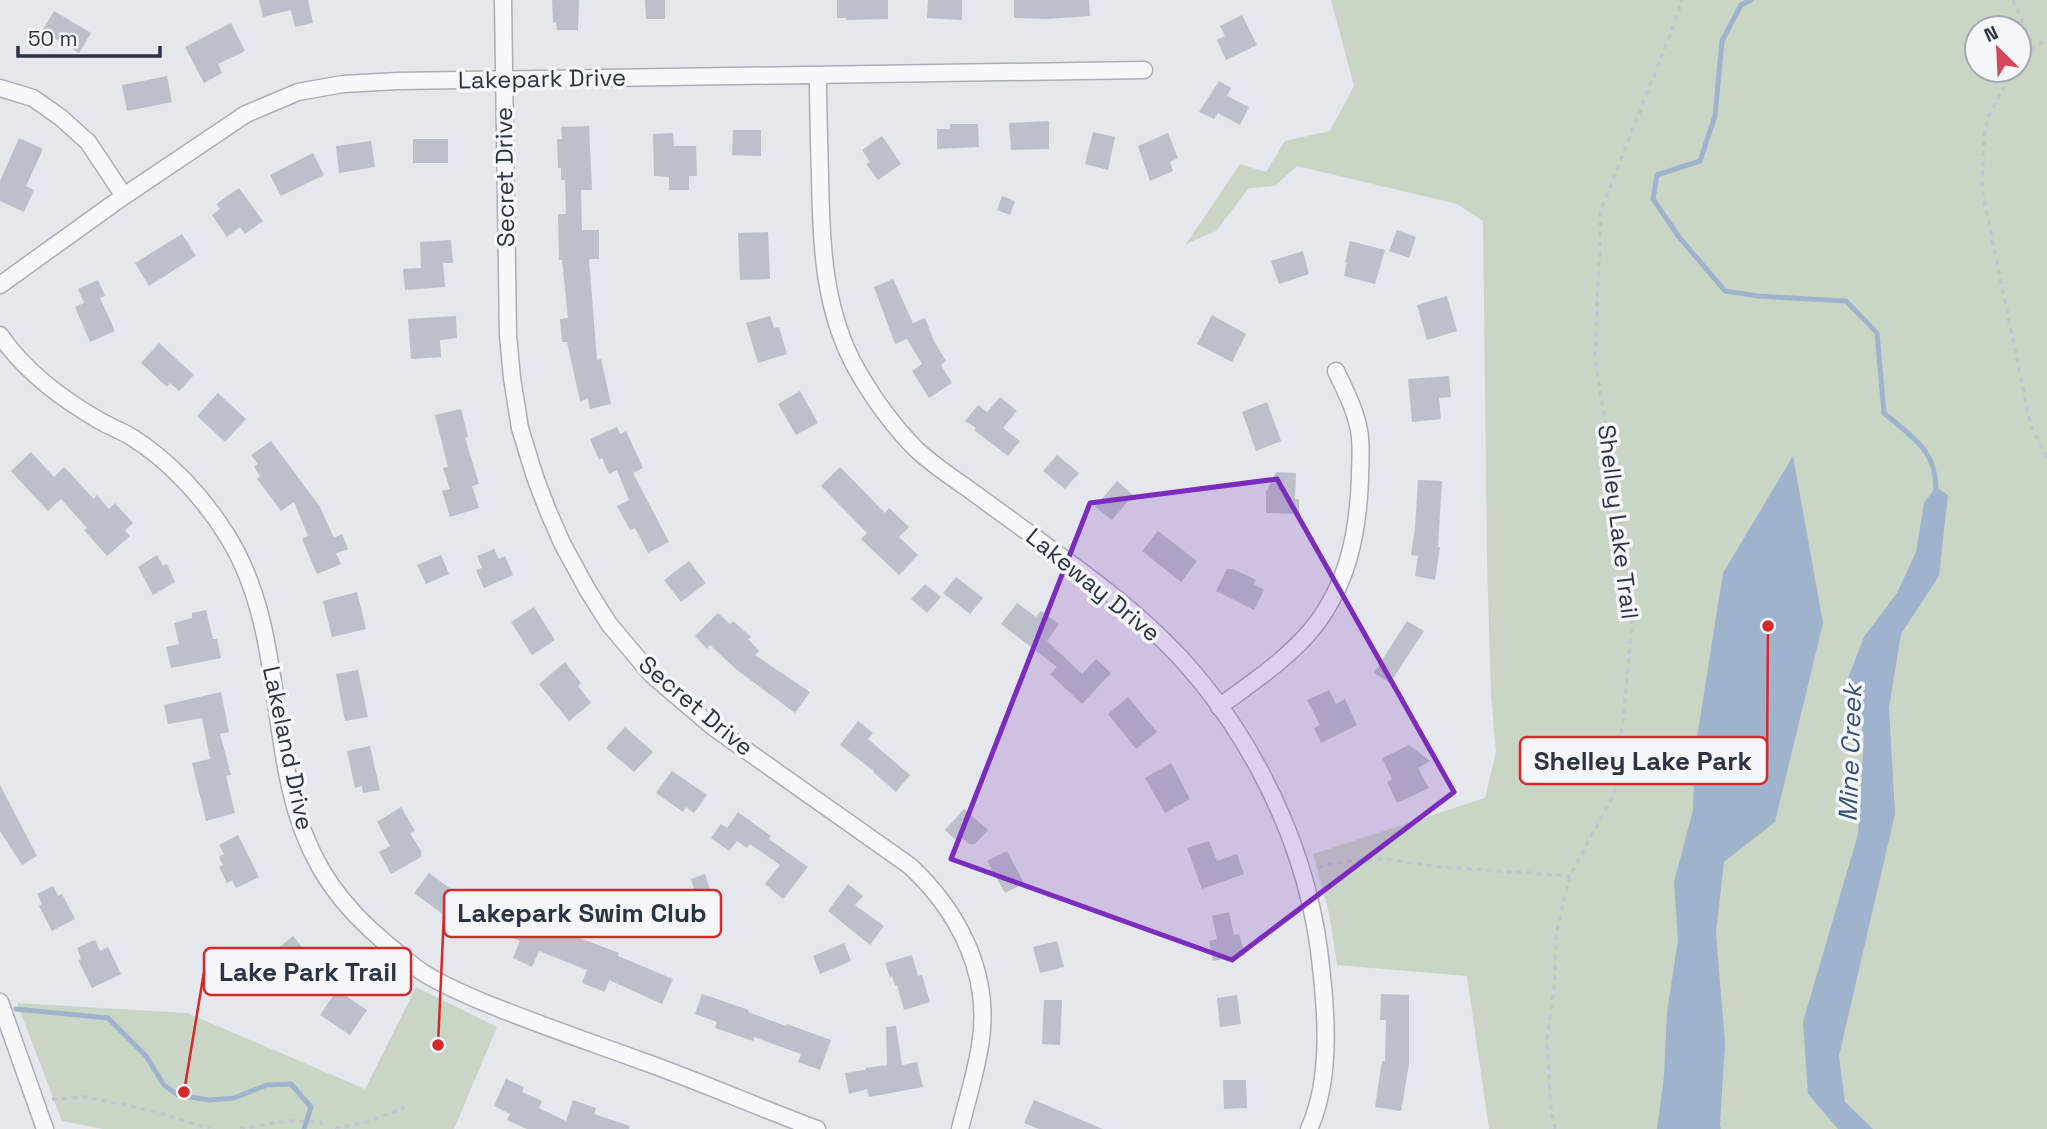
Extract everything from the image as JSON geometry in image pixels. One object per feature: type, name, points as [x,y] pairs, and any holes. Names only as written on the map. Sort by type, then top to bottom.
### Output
[{"type":"street","name":"Secret Drive","points":[[503,0],[508,335],[520,428],[548,511],[568,555],[602,612],[652,675],[713,727],[910,866],[947,907],[971,954],[982,1008],[981,1039],[960,1129]]},
{"type":"street","name":"Lakepark Drive","points":[[0,285],[124,195],[246,114],[298,92],[343,84],[398,81],[1144,70]]},
{"type":"street","name":"Lakeway Drive","points":[[818,75],[822,253],[828,293],[856,369],[882,410],[918,451],[1073,565],[1147,625],[1177,655],[1219,707],[1268,784],[1282,814],[1316,924],[1326,1015],[1321,1093],[1309,1129]]},
{"type":"street","points":[[0,88],[33,97],[60,117],[88,142],[124,195]]},
{"type":"street","name":"Lakeland Drive","points":[[0,335],[23,364],[43,383],[130,437],[165,464],[197,495],[230,540],[256,596],[265,632],[290,785],[305,834],[316,862],[332,889],[362,923],[425,974],[452,988],[515,1015],[644,1061],[817,1129]]},
{"type":"street","points":[[1219,707],[1278,662],[1314,627],[1341,582],[1350,557],[1357,530],[1360,432],[1352,403],[1336,371]]},
{"type":"street","points":[[0,1002],[45,1129]]},
{"type":"path","name":"Shelley Lake Trail","points":[[1555,1129],[1551,1111],[1547,1040],[1559,919],[1570,876],[1614,794],[1625,711],[1632,621],[1628,567],[1595,358],[1601,210],[1682,0]]},
{"type":"path","points":[[2013,0],[2034,49],[2047,39]]},
{"type":"path","points":[[2007,84],[1987,119],[1982,190],[2031,427],[2047,457]]},
{"type":"path","points":[[1301,870],[1347,861],[1385,859],[1441,867],[1570,876]]},
{"type":"path","points":[[50,1100],[87,1097],[154,1111],[211,1129]]},
{"type":"path","points":[[335,1129],[370,1121],[405,1107]]},
{"type":"path","points":[[240,1129],[286,1121],[321,1122],[324,1129]]},
{"type":"highlighted area","points":[[1277,479],[1454,792],[1232,960],[951,859],[1090,503]]},
{"type":"green space","points":[[1331,0],[2047,0],[2047,1129],[1489,1129],[1467,976],[1337,965],[1329,913],[1313,854],[1485,798],[1496,752],[1491,695],[1487,558],[1483,221],[1457,204],[1297,166],[1275,186],[1249,188],[1216,231],[1186,244],[1240,164],[1266,172],[1285,141],[1330,131],[1354,86]]},
{"type":"green space","points":[[416,987],[497,1027],[454,1129],[103,1129],[62,1121],[17,1003],[187,1013],[365,1089]]},
{"type":"water","points":[[1793,456],[1823,623],[1775,822],[1724,862],[1716,933],[1725,1043],[1721,1129],[1657,1129],[1664,1076],[1667,1012],[1678,940],[1674,882],[1693,810],[1695,750],[1723,573]]},
{"type":"water","points":[[1936,487],[1948,495],[1939,576],[1901,634],[1889,708],[1895,814],[1839,1056],[1845,1102],[1873,1129],[1838,1129],[1808,1094],[1803,1022],[1858,834],[1864,736],[1848,678],[1864,637],[1897,593],[1916,552],[1924,503]]},
{"type":"building","points":[[259,0],[308,0],[313,23],[295,27],[291,10],[263,17]]},
{"type":"building","points":[[552,0],[579,0],[578,30],[557,30],[556,22],[553,23]]},
{"type":"building","points":[[645,0],[665,0],[665,19],[646,19]]},
{"type":"building","points":[[837,0],[888,0],[888,19],[837,18]]},
{"type":"building","points":[[928,0],[962,0],[962,20],[927,18]]},
{"type":"building","points":[[1014,0],[1089,0],[1090,16],[1014,18]]},
{"type":"building","points":[[54,11],[91,33],[79,53],[42,31]]},
{"type":"building","points":[[1242,15],[1257,45],[1226,60],[1217,40],[1225,36],[1220,26]]},
{"type":"building","points":[[231,23],[245,51],[218,64],[222,73],[204,83],[185,47]]},
{"type":"building","points":[[167,76],[172,102],[127,111],[122,85]]},
{"type":"building","points":[[1219,81],[1231,88],[1227,96],[1249,107],[1240,125],[1218,113],[1214,119],[1199,112]]},
{"type":"building","points":[[1049,121],[1049,149],[1011,150],[1009,123]]},
{"type":"building","points":[[950,124],[978,124],[979,147],[937,149],[937,129],[950,129]]},
{"type":"building","points":[[589,126],[592,190],[581,190],[582,230],[599,230],[599,259],[589,259],[597,360],[601,359],[611,404],[590,409],[588,399],[580,401],[567,342],[562,342],[560,319],[568,318],[562,260],[559,260],[558,214],[566,214],[565,180],[561,180],[561,168],[558,168],[557,139],[562,139],[561,127]]},
{"type":"building","points":[[733,130],[761,130],[761,156],[732,155]]},
{"type":"building","points":[[1093,132],[1115,137],[1108,170],[1085,164]]},
{"type":"building","points":[[673,133],[674,146],[696,146],[697,176],[689,176],[689,190],[669,190],[669,177],[654,176],[653,134]]},
{"type":"building","points":[[1168,133],[1178,158],[1170,162],[1173,171],[1150,181],[1138,146]]},
{"type":"building","points":[[882,136],[901,164],[878,180],[866,164],[870,162],[862,150]]},
{"type":"building","points":[[19,138],[43,149],[26,186],[34,190],[24,212],[0,201],[0,181]]},
{"type":"building","points":[[413,139],[448,139],[448,163],[413,163]]},
{"type":"building","points":[[371,141],[375,167],[339,173],[336,146]]},
{"type":"building","points":[[313,153],[324,175],[281,196],[270,175]]},
{"type":"building","points":[[239,188],[263,221],[245,234],[240,227],[227,237],[212,215],[220,209],[216,204]]},
{"type":"building","points":[[1002,196],[1015,201],[1010,215],[997,210]]},
{"type":"building","points":[[1397,230],[1416,237],[1409,258],[1389,251]]},
{"type":"building","points":[[768,232],[770,279],[740,280],[738,233]]},
{"type":"building","points":[[182,234],[196,256],[149,286],[135,263]]},
{"type":"building","points":[[451,240],[453,263],[443,263],[445,287],[405,290],[403,269],[421,268],[420,242]]},
{"type":"building","points":[[1350,241],[1385,250],[1375,284],[1344,276]]},
{"type":"building","points":[[1303,251],[1309,274],[1279,284],[1271,261]]},
{"type":"building","points":[[893,279],[913,323],[925,318],[946,361],[941,365],[952,383],[929,398],[912,371],[922,364],[907,339],[895,344],[874,287]]},
{"type":"building","points":[[98,280],[105,296],[100,298],[115,331],[90,342],[75,307],[84,303],[78,289]]},
{"type":"building","points":[[1447,296],[1457,331],[1427,340],[1417,305]]},
{"type":"building","points":[[1212,315],[1246,334],[1232,362],[1197,344]]},
{"type":"building","points":[[456,316],[457,338],[440,340],[441,357],[411,359],[408,319]]},
{"type":"building","points":[[770,316],[774,328],[779,327],[787,354],[758,363],[746,323]]},
{"type":"building","points":[[159,343],[194,375],[179,391],[170,383],[167,387],[141,363]]},
{"type":"building","points":[[1449,376],[1451,397],[1439,398],[1441,419],[1412,422],[1408,379]]},
{"type":"building","points":[[800,391],[818,423],[796,435],[778,404]]},
{"type":"building","points":[[218,393],[246,419],[225,442],[197,416]]},
{"type":"building","points":[[1000,397],[1017,411],[1003,428],[1020,441],[1008,456],[965,421],[978,405],[987,412]]},
{"type":"building","points":[[1267,402],[1281,441],[1256,451],[1242,412]]},
{"type":"building","points":[[461,409],[468,437],[465,438],[479,484],[472,486],[479,508],[450,517],[442,491],[450,489],[443,468],[448,467],[435,415]]},
{"type":"building","points":[[617,427],[620,434],[626,431],[643,468],[633,473],[669,542],[648,553],[635,528],[630,530],[617,506],[629,500],[617,470],[609,474],[602,458],[599,460],[590,439]]},
{"type":"building","points":[[271,441],[320,507],[334,538],[342,534],[348,549],[336,553],[341,564],[317,574],[302,539],[308,536],[294,502],[281,511],[257,479],[260,476],[254,467],[258,464],[251,455]]},
{"type":"building","points":[[31,452],[54,477],[64,467],[94,499],[97,495],[109,509],[115,503],[133,523],[125,530],[130,536],[107,556],[61,499],[48,511],[11,471]]},
{"type":"building","points":[[1057,455],[1079,473],[1065,489],[1043,471]]},
{"type":"building","points":[[840,467],[885,513],[889,508],[909,527],[899,537],[918,555],[899,575],[861,539],[867,533],[821,486]]},
{"type":"building","points":[[1276,472],[1296,473],[1295,499],[1299,499],[1299,514],[1266,513],[1266,492]]},
{"type":"building","points":[[1418,480],[1442,481],[1440,547],[1435,580],[1415,576],[1418,556],[1411,555]]},
{"type":"building","points":[[1117,481],[1133,495],[1112,520],[1095,507]]},
{"type":"building","points":[[1158,531],[1197,561],[1181,582],[1142,551]]},
{"type":"building","points":[[494,549],[499,559],[505,556],[513,575],[484,588],[476,570],[482,568],[477,556]]},
{"type":"building","points":[[157,555],[163,566],[167,564],[175,582],[153,595],[138,567]]},
{"type":"building","points":[[441,555],[449,574],[426,584],[417,565]]},
{"type":"building","points":[[689,561],[706,583],[681,602],[664,580]]},
{"type":"building","points":[[1227,569],[1233,569],[1256,580],[1254,584],[1264,590],[1254,610],[1216,591]]},
{"type":"building","points":[[956,577],[983,598],[970,614],[943,593]]},
{"type":"building","points":[[925,584],[941,597],[927,613],[911,599]]},
{"type":"building","points":[[357,592],[366,629],[332,637],[323,601]]},
{"type":"building","points":[[1017,603],[1036,617],[1041,611],[1059,624],[1047,641],[1082,674],[1096,659],[1111,673],[1082,704],[1050,674],[1057,667],[1001,624]]},
{"type":"building","points":[[534,607],[555,640],[532,655],[511,622]]},
{"type":"building","points":[[206,610],[221,658],[171,668],[166,647],[179,644],[174,623],[192,618],[192,613]]},
{"type":"building","points":[[718,613],[730,624],[733,621],[751,637],[748,639],[759,651],[755,655],[810,692],[795,713],[737,670],[710,645],[707,649],[695,636]]},
{"type":"building","points":[[1407,621],[1424,631],[1390,683],[1374,673]]},
{"type":"building","points":[[565,662],[581,683],[578,686],[591,703],[569,721],[539,684]]},
{"type":"building","points":[[358,670],[368,717],[345,721],[336,674]]},
{"type":"building","points":[[1329,690],[1336,704],[1345,699],[1357,725],[1321,743],[1314,728],[1320,725],[1307,700]]},
{"type":"building","points":[[221,692],[229,732],[220,734],[231,775],[226,776],[235,813],[206,821],[192,763],[210,759],[202,718],[168,724],[164,705]]},
{"type":"building","points":[[1128,697],[1157,732],[1136,749],[1108,714]]},
{"type":"building","points":[[858,721],[873,733],[868,739],[910,775],[896,792],[840,745]]},
{"type":"building","points":[[625,727],[653,752],[634,772],[606,748]]},
{"type":"building","points":[[1409,745],[1430,761],[1418,768],[1429,788],[1397,803],[1387,782],[1392,779],[1382,758]]},
{"type":"building","points":[[370,746],[380,790],[363,793],[362,786],[355,788],[347,751]]},
{"type":"building","points":[[1171,763],[1190,799],[1165,813],[1145,778]]},
{"type":"building","points":[[672,771],[707,795],[694,813],[686,807],[683,812],[656,793]]},
{"type":"building","points":[[0,785],[37,856],[22,865],[0,831]]},
{"type":"building","points":[[401,807],[415,831],[410,833],[421,851],[421,857],[391,874],[379,852],[390,846],[377,822]]},
{"type":"building","points":[[964,809],[988,830],[975,844],[969,844],[962,838],[958,842],[945,830]]},
{"type":"building","points":[[738,812],[808,867],[783,899],[765,884],[780,865],[750,844],[747,848],[737,841],[729,851],[711,838],[721,824],[727,828]]},
{"type":"building","points":[[238,835],[259,877],[236,888],[232,880],[227,883],[219,867],[223,865],[219,857],[224,854],[219,845]]},
{"type":"building","points":[[1209,841],[1217,861],[1237,854],[1244,874],[1202,889],[1187,848]]},
{"type":"building","points":[[1007,851],[1024,883],[1005,893],[987,861]]},
{"type":"building","points":[[429,873],[481,911],[462,937],[444,924],[448,918],[414,893]]},
{"type":"building","points":[[705,874],[710,890],[696,895],[691,879]]},
{"type":"building","points":[[848,884],[863,896],[855,905],[884,926],[870,945],[828,911]]},
{"type":"building","points":[[53,886],[58,896],[62,894],[75,919],[52,931],[39,906],[42,904],[37,894]]},
{"type":"building","points":[[511,909],[569,936],[619,953],[618,956],[673,979],[662,1004],[609,980],[605,992],[582,983],[587,970],[539,951],[532,967],[513,958],[520,941],[500,932]]},
{"type":"building","points":[[1229,912],[1234,935],[1239,934],[1245,955],[1213,961],[1209,941],[1217,939],[1212,916]]},
{"type":"building","points":[[293,936],[309,956],[302,961],[310,971],[292,987],[282,975],[272,984],[257,966]]},
{"type":"building","points":[[95,940],[100,951],[108,947],[121,974],[92,988],[78,960],[81,959],[77,948]]},
{"type":"building","points":[[1057,941],[1064,967],[1040,973],[1033,947]]},
{"type":"building","points":[[844,943],[851,961],[820,974],[813,956]]},
{"type":"building","points":[[912,955],[918,976],[922,975],[930,1002],[904,1010],[897,985],[895,986],[892,976],[890,977],[885,963]]},
{"type":"building","points":[[337,990],[367,1010],[350,1035],[320,1015]]},
{"type":"building","points":[[702,994],[831,1040],[820,1070],[798,1062],[801,1054],[754,1037],[753,1041],[715,1028],[717,1022],[695,1014]]},
{"type":"building","points":[[1381,994],[1409,995],[1409,1064],[1401,1111],[1375,1107],[1382,1061],[1385,1061],[1386,1020],[1380,1020]]},
{"type":"building","points":[[1237,995],[1241,1024],[1220,1027],[1217,998]]},
{"type":"building","points":[[1044,1000],[1062,1000],[1060,1045],[1042,1044]]},
{"type":"building","points":[[896,1026],[902,1065],[917,1062],[923,1087],[869,1097],[867,1089],[849,1094],[845,1073],[887,1065],[886,1027]]},
{"type":"building","points":[[506,1079],[524,1087],[522,1092],[542,1101],[539,1108],[566,1121],[573,1100],[596,1108],[594,1114],[630,1126],[629,1129],[527,1129],[507,1120],[510,1114],[494,1106]]},
{"type":"building","points":[[1223,1080],[1246,1080],[1247,1108],[1224,1109]]},
{"type":"building","points":[[1034,1100],[1103,1129],[1039,1129],[1024,1123]]},
{"type":"waterway","name":"Mine Creek","points":[[1751,0],[1741,5],[1722,41],[1715,116],[1700,161],[1657,175],[1653,199],[1679,237],[1725,291],[1758,296],[1846,301],[1877,333],[1884,413],[1928,455],[1936,492]]},
{"type":"waterway","points":[[16,1009],[108,1018],[146,1056],[164,1085],[178,1095],[209,1100],[234,1098],[267,1085],[291,1084],[311,1107],[304,1129]]},
{"type":"place","name":"Shelley Lake Park","points":[[1768,626]]},
{"type":"place","name":"Lakepark Swim Club","points":[[438,1045]]},
{"type":"place","name":"Lake Park Trail","points":[[184,1092]]}]
